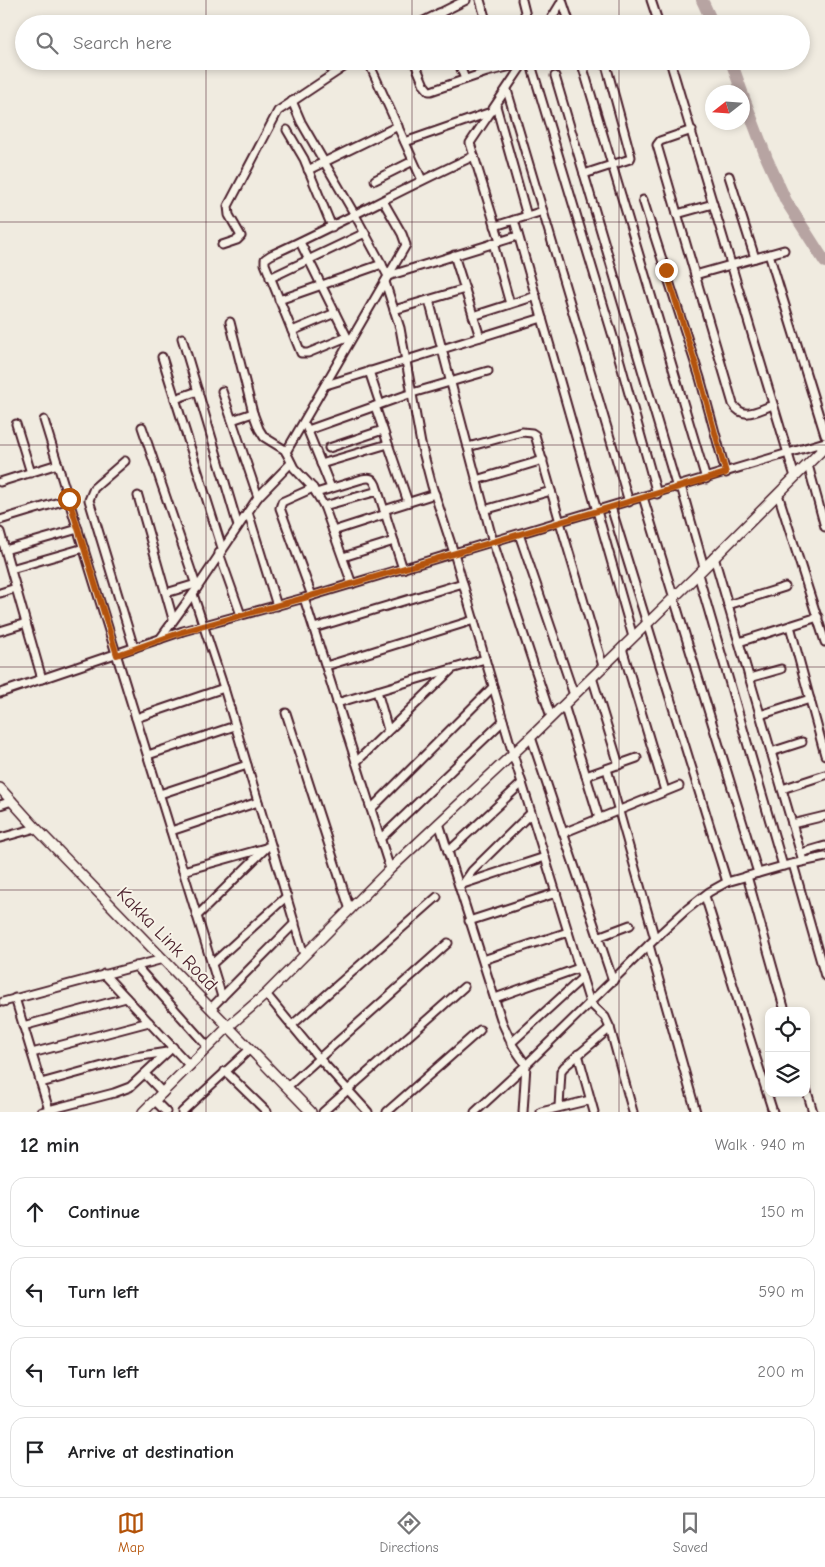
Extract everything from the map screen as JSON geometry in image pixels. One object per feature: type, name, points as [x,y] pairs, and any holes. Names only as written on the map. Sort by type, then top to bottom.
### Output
[{"type":"street","points":[[435,15],[466,0]]},
{"type":"street","points":[[480,0],[484,15]]},
{"type":"street","points":[[522,0],[526,15]]},
{"type":"street","points":[[651,0],[656,15]]},
{"type":"street","points":[[553,15],[562,1]]},
{"type":"street","points":[[562,1],[567,15]]},
{"type":"street","points":[[222,245],[237,240],[241,236],[229,215],[228,206],[276,115],[292,101],[339,70]]},
{"type":"street","points":[[372,70],[422,180]]},
{"type":"street","points":[[418,70],[424,85],[429,91],[487,70]]},
{"type":"street","points":[[462,70],[465,79]]},
{"type":"street","points":[[510,304],[496,242],[495,226],[471,142],[521,70]]},
{"type":"street","points":[[529,70],[614,340],[657,494]]},
{"type":"street","points":[[584,70],[706,479]]},
{"type":"street","points":[[584,174],[632,157],[608,70]]},
{"type":"street","points":[[673,70],[795,477]]},
{"type":"street","points":[[555,76],[679,487],[783,866]]},
{"type":"street","points":[[507,90],[629,502]]},
{"type":"street","points":[[292,101],[301,122],[382,264],[406,359],[421,444],[435,494],[590,1003],[605,1018],[610,1028],[633,1112]]},
{"type":"street","points":[[405,142],[494,109]]},
{"type":"street","points":[[494,109],[527,216]]},
{"type":"street","points":[[308,170],[398,126]]},
{"type":"street","points":[[287,130],[308,170],[332,227]]},
{"type":"street","points":[[692,130],[660,141],[657,145],[733,404],[737,411],[742,413],[774,405]]},
{"type":"street","points":[[348,339],[303,354],[300,351],[264,264],[265,260],[422,180],[474,156]]},
{"type":"street","points":[[374,180],[414,161]]},
{"type":"street","points":[[729,176],[755,258]]},
{"type":"street","points":[[642,200],[700,378],[726,473]]},
{"type":"street","points":[[286,452],[326,385],[348,339],[387,279],[406,243],[383,201]]},
{"type":"street","points":[[677,214],[714,204]]},
{"type":"street","points":[[495,226],[543,211]]},
{"type":"street","points":[[514,220],[632,637]]},
{"type":"street","points":[[270,278],[365,233]]},
{"type":"street","points":[[387,279],[454,255],[518,236]]},
{"type":"street","points":[[300,242],[348,339]]},
{"type":"street","points":[[695,275],[784,250]]},
{"type":"street","points":[[769,254],[825,435]]},
{"type":"street","points":[[454,255],[480,337]]},
{"type":"street","points":[[279,300],[382,264]]},
{"type":"street","points":[[394,310],[465,289]]},
{"type":"street","points":[[473,316],[536,296]]},
{"type":"street","points":[[429,300],[493,542],[551,717]]},
{"type":"street","points":[[292,331],[335,313]]},
{"type":"street","points":[[326,385],[542,318]]},
{"type":"street","points":[[230,322],[253,413],[264,437],[282,447],[298,473],[324,506],[352,584]]},
{"type":"street","points":[[182,338],[238,526]]},
{"type":"street","points":[[162,357],[241,615]]},
{"type":"street","points":[[308,430],[412,393],[488,370]]},
{"type":"street","points":[[369,371],[383,430],[408,502]]},
{"type":"street","points":[[175,399],[198,391]]},
{"type":"street","points":[[222,391],[258,497]]},
{"type":"street","points":[[232,420],[253,413]]},
{"type":"street","points":[[44,420],[222,997]]},
{"type":"street","points":[[305,421],[331,488]]},
{"type":"street","points":[[16,424],[31,473]]},
{"type":"street","points":[[142,427],[195,589],[204,626],[258,802],[269,846],[296,924],[304,955]]},
{"type":"street","points":[[329,448],[383,430]]},
{"type":"street","points":[[468,446],[522,432],[532,433],[537,438],[603,666]]},
{"type":"street","points":[[0,693],[117,655],[159,639],[657,494],[825,442]]},
{"type":"street","points":[[322,464],[388,444]]},
{"type":"street","points":[[143,1112],[229,1026],[266,994],[390,869],[564,705],[825,447]]},
{"type":"street","points":[[476,480],[543,460]]},
{"type":"street","points":[[125,461],[94,488],[89,500],[134,648]]},
{"type":"street","points":[[159,639],[258,497],[291,463]]},
{"type":"street","points":[[0,482],[58,464]]},
{"type":"street","points":[[808,465],[821,500],[825,527]]},
{"type":"street","points":[[390,869],[314,628],[308,597],[280,508],[282,502],[314,491],[368,477],[374,480],[403,568]]},
{"type":"street","points":[[324,506],[378,491]]},
{"type":"street","points":[[484,510],[551,491]]},
{"type":"street","points":[[333,531],[408,502],[435,494]]},
{"type":"street","points":[[778,494],[825,642]]},
{"type":"street","points":[[138,496],[173,620]]},
{"type":"street","points":[[643,497],[758,873]]},
{"type":"street","points":[[0,520],[69,499]]},
{"type":"street","points":[[611,507],[727,882]]},
{"type":"street","points":[[248,512],[277,606]]},
{"type":"street","points":[[4,554],[78,529]]},
{"type":"street","points":[[0,532],[4,554],[11,569],[42,679]]},
{"type":"street","points":[[519,534],[574,694]]},
{"type":"street","points":[[342,557],[394,541]]},
{"type":"street","points":[[11,569],[84,548]]},
{"type":"street","points":[[714,557],[803,862]]},
{"type":"street","points":[[314,628],[463,583]]},
{"type":"street","points":[[728,605],[786,587]]},
{"type":"street","points":[[0,593],[16,588]]},
{"type":"street","points":[[166,593],[195,589]]},
{"type":"street","points":[[739,642],[818,617]]},
{"type":"street","points":[[326,666],[474,620]]},
{"type":"street","points":[[0,631],[26,623]]},
{"type":"street","points":[[790,626],[825,755]]},
{"type":"street","points":[[622,648],[666,791]]},
{"type":"street","points":[[337,703],[485,659]]},
{"type":"street","points":[[356,762],[452,668]]},
{"type":"street","points":[[750,678],[781,669]]},
{"type":"street","points":[[592,677],[619,764]]},
{"type":"street","points":[[371,809],[493,687]]},
{"type":"street","points":[[136,718],[224,688]]},
{"type":"street","points":[[377,691],[388,730]]},
{"type":"street","points":[[760,715],[810,699]]},
{"type":"street","points":[[564,705],[599,818]]},
{"type":"street","points":[[286,713],[350,910]]},
{"type":"street","points":[[380,839],[503,720]]},
{"type":"street","points":[[148,755],[235,726]]},
{"type":"street","points":[[531,736],[612,981]]},
{"type":"street","points":[[771,752],[802,742]]},
{"type":"street","points":[[586,776],[637,758]]},
{"type":"street","points":[[160,794],[247,765]]},
{"type":"street","points":[[607,769],[655,939]]},
{"type":"street","points":[[782,789],[825,775]]},
{"type":"street","points":[[448,852],[522,783]]},
{"type":"street","points":[[563,833],[679,786]]},
{"type":"street","name":"Kakka Link Road","points":[[0,788],[36,828],[229,1026],[307,1111]]},
{"type":"street","points":[[0,805],[12,801]]},
{"type":"street","points":[[171,831],[258,802]]},
{"type":"street","points":[[461,885],[472,871],[531,813]]},
{"type":"street","points":[[792,824],[825,816]]},
{"type":"street","points":[[439,823],[461,885],[469,920],[502,1022],[511,1042],[526,1065],[523,1112]]},
{"type":"street","points":[[0,838],[36,828]]},
{"type":"street","points":[[183,872],[269,846]]},
{"type":"street","points":[[197,916],[269,846]]},
{"type":"street","points":[[801,853],[825,846]]},
{"type":"street","points":[[461,885],[545,856]]},
{"type":"street","points":[[475,1112],[526,1065],[648,945],[686,910],[705,896],[727,882],[783,866],[825,857]]},
{"type":"street","points":[[794,864],[825,976]]},
{"type":"street","points":[[747,876],[784,1007]]},
{"type":"street","points":[[469,920],[556,893]]},
{"type":"street","points":[[212,964],[287,896]]},
{"type":"street","points":[[705,896],[773,1112]]},
{"type":"street","points":[[291,1026],[437,897]]},
{"type":"street","points":[[211,1008],[296,924]]},
{"type":"street","points":[[598,937],[630,925]]},
{"type":"street","points":[[483,960],[568,932]]},
{"type":"street","points":[[286,1087],[448,943]]},
{"type":"street","points":[[648,945],[696,1112]]},
{"type":"street","points":[[2,1002],[163,958]]},
{"type":"street","points":[[136,966],[208,1047]]},
{"type":"street","points":[[495,998],[579,968]]},
{"type":"street","points":[[104,974],[149,1022],[170,1050],[190,1066]]},
{"type":"street","points":[[511,1042],[582,978]]},
{"type":"street","points":[[324,1112],[464,987]]},
{"type":"street","points":[[266,994],[318,1058],[368,1112]]},
{"type":"street","points":[[14,998],[50,1110]]},
{"type":"street","points":[[23,1026],[126,998]]},
{"type":"street","points":[[32,1053],[149,1022]]},
{"type":"street","points":[[559,1107],[561,1071],[578,1054],[610,1028]]},
{"type":"street","points":[[387,1112],[480,1030]]},
{"type":"street","points":[[182,1112],[250,1049]]},
{"type":"street","points":[[41,1112],[125,1089],[134,1084],[170,1050]]},
{"type":"street","points":[[41,1083],[135,1057],[170,1050]]},
{"type":"street","points":[[578,1054],[594,1112]]},
{"type":"street","points":[[225,1071],[267,1112]]},
{"type":"street","points":[[145,1074],[163,1093]]},
{"type":"street","points":[[809,1097],[813,1112]]},
{"type":"street","points":[[541,1112],[590,1100]]},
{"type":"street","points":[[155,1101],[166,1112]]},
{"type":"waterway","points":[[702,0],[709,15]]},
{"type":"waterway","points":[[734,70],[740,85]]},
{"type":"waterway","points":[[750,114],[786,201],[825,262]]},
{"type":"route","points":[[69,499],[117,655],[155,640],[304,598],[726,473],[700,378],[666,270]]}]
